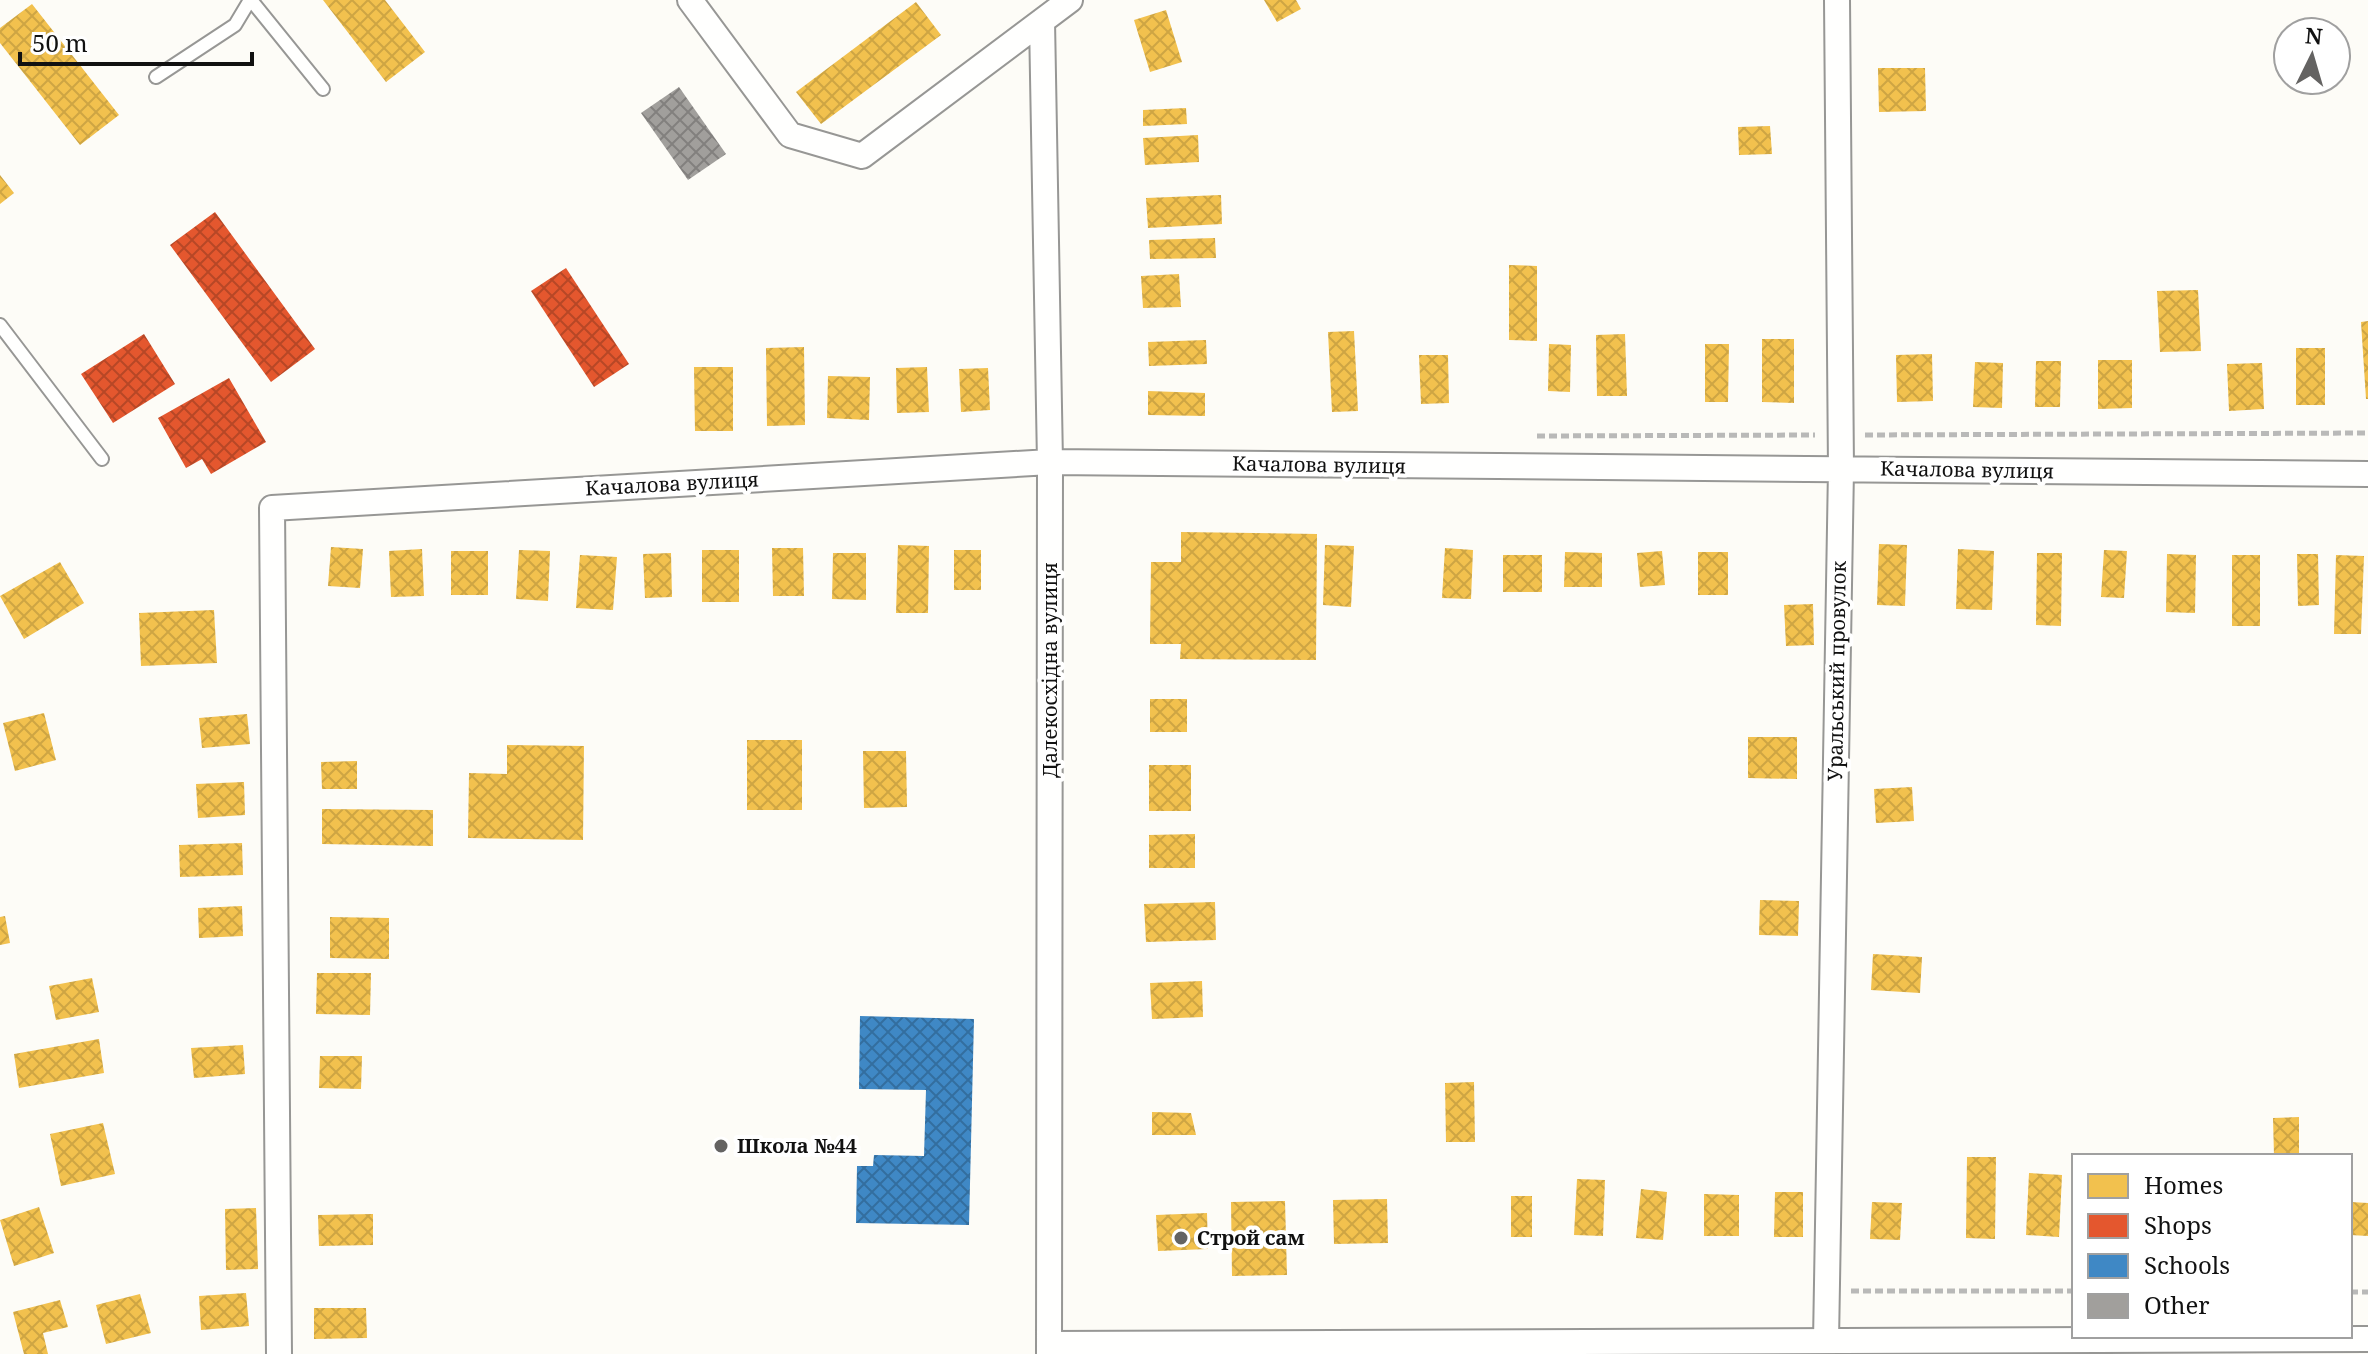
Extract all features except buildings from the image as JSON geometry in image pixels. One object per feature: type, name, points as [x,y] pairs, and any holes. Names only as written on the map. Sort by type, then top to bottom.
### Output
[{"type":"street","points":[[690,0],[790,135],[862,156],[1070,0]]},
{"type":"street","name":"Уральський провулок","points":[[1826,1341],[1841,469],[1837,0]]},
{"type":"street","name":"Далекосхідна вулиця","points":[[1042,21],[1050,462],[1049,1349]]},
{"type":"street","name":"Качалова вулиця","points":[[279,1354],[272,508],[1050,462],[2368,474]]},
{"type":"street","points":[[1049,1349],[2368,1339]]},
{"type":"lane","points":[[156,77],[235,25],[251,0],[323,89]]},
{"type":"lane","points":[[0,325],[102,459]]},
{"type":"path","points":[[1840,435],[2368,433]]},
{"type":"path","points":[[1827,1290],[2072,1291]]},
{"type":"place","name":"Школа №44","points":[[721,1146]]},
{"type":"place","name":"Строй сам","points":[[1181,1238]]}]
